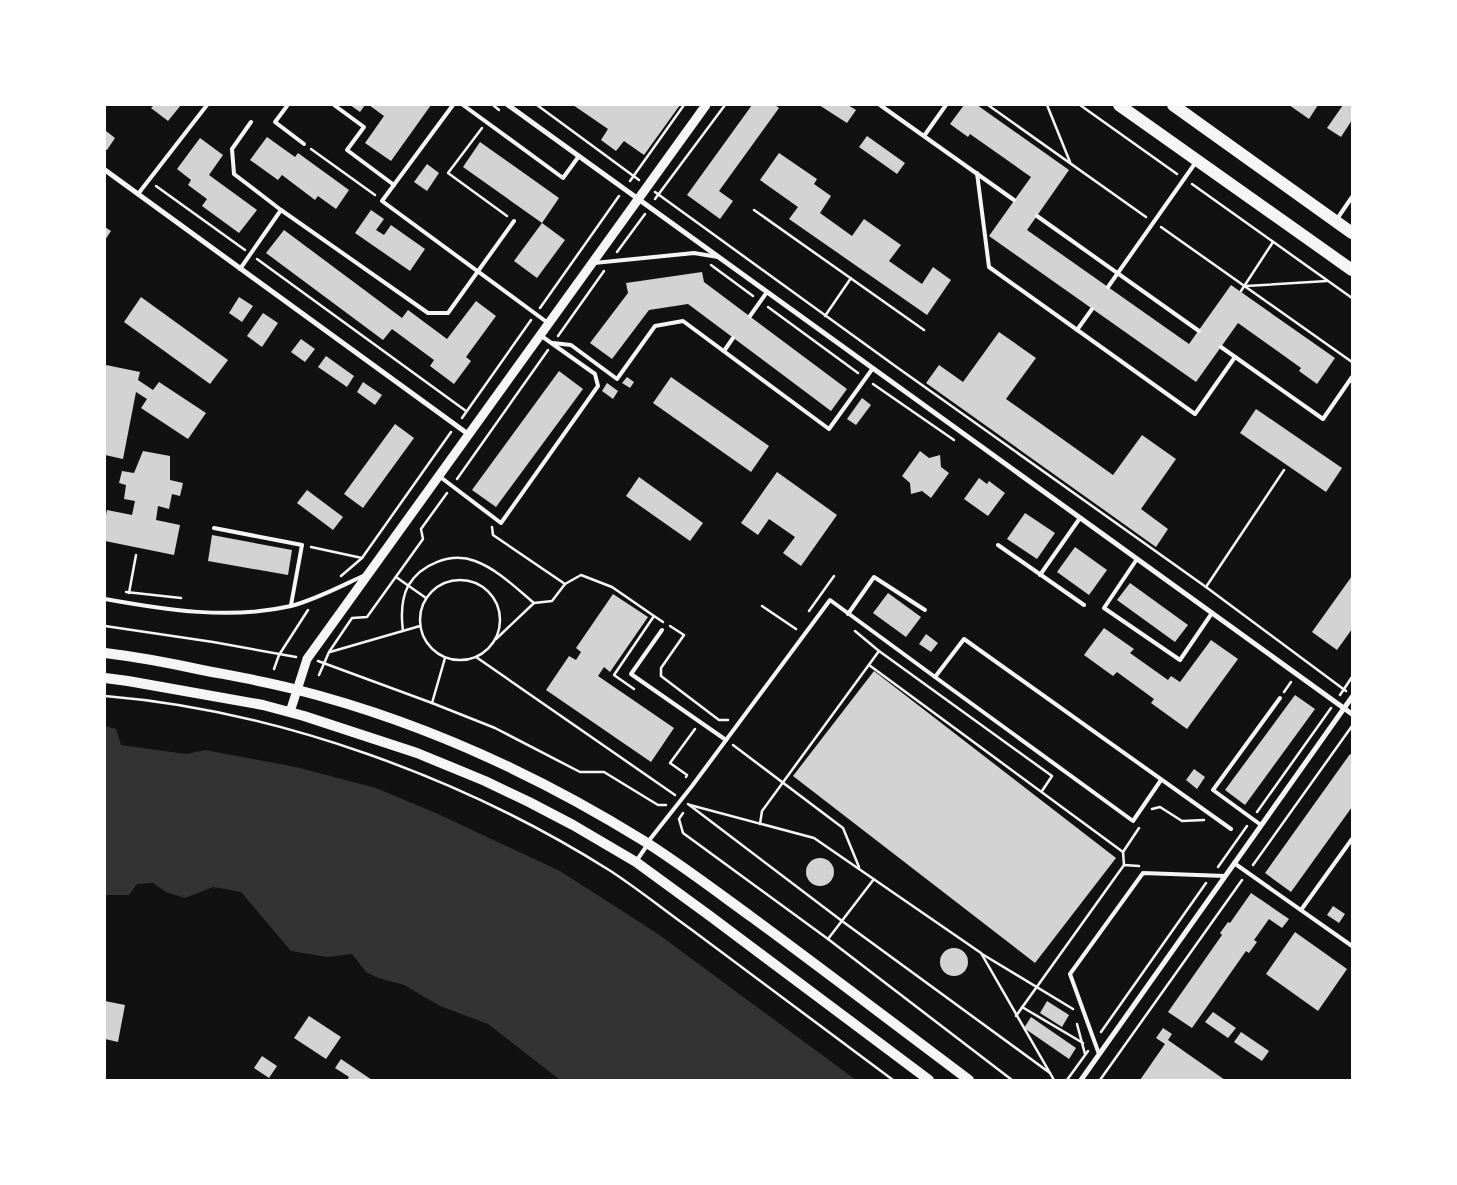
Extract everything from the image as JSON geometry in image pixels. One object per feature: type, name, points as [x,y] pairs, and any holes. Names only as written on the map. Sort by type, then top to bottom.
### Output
[{"type":"main road","points":[[1119,105],[1352,270]]},
{"type":"main road","points":[[1173,105],[1352,233]]},
{"type":"main road","points":[[105,653],[133,656],[297,689],[389,718],[469,750],[556,791],[647,843],[776,936],[969,1080]]},
{"type":"main road","points":[[105,678],[128,680],[237,700],[290,712],[394,745],[485,781],[558,817],[636,862],[929,1080]]},
{"type":"street","points":[[508,105],[1352,714]]},
{"type":"street","points":[[290,712],[306,659],[706,105]]},
{"type":"street","points":[[105,170],[468,434]]},
{"type":"street","points":[[1080,1080],[1344,708],[1350,695]]},
{"type":"lane","points":[[138,194],[207,105]]},
{"type":"lane","points":[[287,105],[275,122],[304,144]]},
{"type":"lane","points":[[334,105],[364,127],[347,150],[394,185]]},
{"type":"lane","points":[[453,105],[382,201],[548,323]]},
{"type":"lane","points":[[463,105],[563,178],[579,156]]},
{"type":"lane","points":[[880,105],[1014,200]]},
{"type":"lane","points":[[924,136],[946,105]]},
{"type":"lane","points":[[251,122],[232,149],[234,174],[281,210],[428,313],[448,312],[514,221]]},
{"type":"lane","points":[[1108,287],[1197,161]]},
{"type":"lane","points":[[976,173],[989,267],[1195,414],[1235,357]]},
{"type":"lane","points":[[1336,221],[1352,197]]},
{"type":"lane","points":[[240,269],[281,210]]},
{"type":"lane","points":[[1037,216],[1199,331]]},
{"type":"lane","points":[[592,263],[694,252],[719,257]]},
{"type":"lane","points":[[750,316],[768,292]]},
{"type":"lane","points":[[1077,330],[1092,309]]},
{"type":"lane","points":[[553,343],[571,345],[617,379],[655,326],[683,321],[828,430],[873,368]]},
{"type":"lane","points":[[438,476],[501,523],[598,386],[595,374],[540,335]]},
{"type":"lane","points":[[724,351],[733,338]]},
{"type":"lane","points":[[1221,347],[1323,419],[1352,378]]},
{"type":"lane","points":[[1040,575],[1080,518]]},
{"type":"lane","points":[[214,528],[302,545],[291,606]]},
{"type":"lane","points":[[998,545],[1084,605]]},
{"type":"lane","points":[[1137,559],[1104,608],[1180,660],[1212,613]]},
{"type":"lane","points":[[105,599],[179,611],[217,613],[254,611],[291,606],[368,574]]},
{"type":"lane","points":[[848,614],[874,577],[925,610]]},
{"type":"lane","points":[[636,862],[647,843],[830,600],[1133,821],[1161,780]]},
{"type":"lane","points":[[662,630],[631,674],[726,740]]},
{"type":"lane","points":[[935,676],[964,639],[1231,829]]},
{"type":"lane","points":[[1261,825],[1213,790],[1280,698]]},
{"type":"lane","points":[[1301,910],[1352,839]]},
{"type":"lane","points":[[1234,863],[1352,946]]},
{"type":"lane","points":[[1099,1054],[1070,974],[1143,873],[1225,876]]},
{"type":"path","points":[[538,105],[825,316],[1206,587],[1350,695]]},
{"type":"path","points":[[336,580],[362,558],[684,105]]},
{"type":"path","points":[[319,675],[323,662],[352,618],[367,617],[423,539],[421,529],[610,262],[725,105]]},
{"type":"path","points":[[988,105],[1352,362]]},
{"type":"path","points":[[1047,105],[1070,163]]},
{"type":"path","points":[[1080,105],[1352,298]]},
{"type":"path","points":[[486,122],[448,173],[514,221]]},
{"type":"path","points":[[304,144],[382,201]]},
{"type":"path","points":[[149,180],[466,412]]},
{"type":"path","points":[[754,210],[924,330]]},
{"type":"path","points":[[1241,292],[1273,242]]},
{"type":"path","points":[[825,316],[851,278]]},
{"type":"path","points":[[1244,286],[1327,281]]},
{"type":"path","points":[[1206,587],[1284,470]]},
{"type":"path","points":[[490,515],[493,535],[565,584]]},
{"type":"path","points":[[302,545],[362,558]]},
{"type":"path","points":[[127,603],[136,555]]},
{"type":"path","points":[[403,631],[401,613],[408,586],[419,573],[431,565],[447,559],[473,560],[486,566],[534,603]]},
{"type":"path","points":[[495,640],[500,625],[499,610],[492,596],[480,585],[466,580],[451,581],[436,587],[426,598],[419,616],[424,640],[433,650],[445,658],[466,660],[476,657],[487,650],[534,603],[552,601],[565,584],[581,575],[612,588],[684,635],[662,668],[661,676],[719,720],[727,721],[734,715]]},
{"type":"path","points":[[807,614],[834,576]]},
{"type":"path","points":[[396,577],[426,598]]},
{"type":"path","points":[[121,591],[181,598]]},
{"type":"path","points":[[274,670],[279,655],[316,597]]},
{"type":"path","points":[[762,606],[796,629]]},
{"type":"path","points":[[638,691],[614,675],[654,616]]},
{"type":"path","points":[[105,626],[213,642],[296,657]]},
{"type":"path","points":[[329,652],[420,626]]},
{"type":"path","points":[[853,629],[879,651],[1052,776],[1042,791]]},
{"type":"path","points":[[760,824],[762,811],[879,651]]},
{"type":"path","points":[[476,657],[682,799],[842,921],[1050,1073]]},
{"type":"path","points":[[432,702],[445,658]]},
{"type":"path","points":[[323,662],[432,702],[495,728],[580,772],[604,772],[658,805],[668,805]]},
{"type":"path","points":[[869,665],[1123,852]]},
{"type":"path","points":[[1335,702],[1352,678]]},
{"type":"path","points":[[1280,698],[1292,681]]},
{"type":"path","points":[[105,696],[169,704],[258,722],[357,750],[442,782],[542,832],[609,870],[893,1080]]},
{"type":"path","points":[[1067,1080],[1330,709]]},
{"type":"path","points":[[258,722],[260,715]]},
{"type":"path","points":[[1102,1079],[1352,726]]},
{"type":"path","points":[[683,781],[688,775],[670,763],[695,729]]},
{"type":"path","points":[[726,740],[843,828],[859,869]]},
{"type":"path","points":[[671,799],[679,788]]},
{"type":"path","points":[[694,797],[680,820],[682,833],[828,938],[1012,1080]]},
{"type":"path","points":[[689,805],[814,838],[980,953],[1073,1008],[1085,1054]]},
{"type":"path","points":[[1152,809],[1160,807],[1182,821],[1209,820]]},
{"type":"path","points":[[1124,865],[1123,852],[1142,824]]},
{"type":"path","points":[[1230,836],[1236,841]]},
{"type":"path","points":[[828,938],[874,879]]},
{"type":"path","points":[[980,953],[1054,1080]]},
{"type":"path","points":[[1022,1007],[1082,1043]]},
{"type":"shaded area","points":[[105,726],[116,729],[121,745],[186,754],[205,750],[296,767],[376,788],[438,814],[560,871],[658,934],[856,1080],[560,1080],[488,1024],[440,1006],[404,985],[378,978],[366,972],[352,954],[327,957],[291,951],[241,892],[213,887],[185,898],[166,892],[153,883],[137,884],[129,895],[105,895]]},
{"type":"building","points":[[154,105],[181,105],[168,121],[151,108]]},
{"type":"building","points":[[350,105],[365,105],[360,112]]},
{"type":"building","points":[[369,105],[431,105],[391,161],[365,143],[384,116]]},
{"type":"building","points":[[573,105],[680,105],[644,155],[624,141],[616,151],[601,140],[608,129]]},
{"type":"building","points":[[752,105],[775,105],[779,108],[719,191],[733,201],[720,219],[687,195]]},
{"type":"building","points":[[819,105],[848,105],[856,110],[847,123]]},
{"type":"building","points":[[964,105],[977,105],[1069,170],[1027,230],[1189,344],[1231,285],[1335,358],[1317,384],[1299,371],[1301,368],[1238,323],[1196,382],[989,236],[1031,177],[970,134],[968,137],[950,124]]},
{"type":"building","points":[[1289,105],[1318,105],[1309,119]]},
{"type":"building","points":[[1343,105],[1352,105],[1352,120],[1341,137],[1327,128]]},
{"type":"building","points":[[106,131],[115,138],[107,150],[105,149]]},
{"type":"building","points":[[867,136],[905,163],[897,174],[859,147]]},
{"type":"building","points":[[267,137],[295,157],[298,153],[349,190],[336,209],[318,196],[315,200],[282,175],[278,180],[250,160]]},
{"type":"building","points":[[200,138],[223,155],[209,175],[257,210],[239,233],[202,206],[207,199],[188,185],[191,180],[177,169]]},
{"type":"building","points":[[480,142],[559,198],[542,223],[463,167]]},
{"type":"building","points":[[779,153],[817,179],[814,184],[831,196],[820,213],[852,236],[864,219],[901,245],[889,261],[922,284],[933,267],[951,280],[927,315],[789,219],[798,207],[760,180]]},
{"type":"building","points":[[427,164],[439,173],[427,191],[414,182]]},
{"type":"building","points":[[371,210],[384,219],[376,230],[384,235],[391,225],[425,249],[410,271],[355,233]]},
{"type":"building","points":[[542,223],[565,240],[537,278],[514,261]]},
{"type":"building","points":[[105,227],[111,231],[105,240]]},
{"type":"building","points":[[284,230],[402,318],[408,310],[447,339],[476,301],[496,316],[466,357],[471,361],[454,384],[430,366],[434,360],[392,329],[383,340],[266,253]]},
{"type":"building","points":[[702,272],[704,282],[847,389],[831,411],[688,304],[649,310],[612,359],[590,343],[628,293],[626,283]]},
{"type":"building","points":[[141,297],[228,360],[210,384],[124,322]]},
{"type":"building","points":[[239,297],[253,306],[242,322],[229,313]]},
{"type":"building","points":[[263,313],[278,323],[262,347],[247,336]]},
{"type":"building","points":[[999,332],[1036,358],[1006,399],[1113,475],[1142,435],[1176,459],[1141,509],[1168,529],[1156,547],[926,383],[939,365],[963,382]]},
{"type":"building","points":[[301,339],[315,349],[305,362],[291,352]]},
{"type":"building","points":[[326,356],[354,376],[347,387],[318,367]]},
{"type":"building","points":[[106,365],[140,372],[138,380],[153,390],[159,382],[206,413],[188,439],[141,408],[147,399],[136,392],[123,459],[105,455]]},
{"type":"building","points":[[559,371],[583,389],[496,507],[472,490]]},
{"type":"building","points":[[627,377],[634,382],[630,388],[622,383]]},
{"type":"building","points":[[671,377],[769,446],[751,472],[653,403]]},
{"type":"building","points":[[363,382],[382,395],[375,405],[357,392]]},
{"type":"building","points":[[607,383],[618,391],[613,399],[602,391]]},
{"type":"building","points":[[862,398],[871,405],[856,425],[847,419]]},
{"type":"building","points":[[1256,409],[1342,468],[1326,492],[1240,433]]},
{"type":"building","points":[[395,424],[414,438],[363,508],[344,494]]},
{"type":"building","points":[[143,451],[170,456],[170,480],[183,483],[180,496],[172,494],[169,509],[158,506],[156,520],[180,525],[174,555],[105,541],[107,510],[132,515],[135,501],[124,499],[126,485],[119,483],[122,471],[134,473]]},
{"type":"building","points":[[920,451],[929,458],[940,455],[941,467],[949,473],[931,498],[922,491],[911,494],[910,483],[902,476]]},
{"type":"building","points":[[777,472],[837,515],[801,566],[783,553],[795,537],[769,519],[758,535],[741,523]]},
{"type":"building","points":[[639,477],[703,523],[690,541],[626,496]]},
{"type":"building","points":[[979,478],[987,484],[989,481],[1005,493],[988,516],[964,499]]},
{"type":"building","points":[[307,490],[343,517],[333,530],[297,503]]},
{"type":"building","points":[[1025,513],[1055,533],[1037,559],[1007,539]]},
{"type":"building","points":[[212,535],[292,550],[288,575],[208,561]]},
{"type":"building","points":[[1075,547],[1107,570],[1089,595],[1057,572]]},
{"type":"building","points":[[1352,576],[1352,629],[1337,650],[1312,632]]},
{"type":"building","points":[[1130,583],[1188,625],[1175,642],[1117,600]]},
{"type":"building","points":[[888,593],[921,617],[906,637],[873,613]]},
{"type":"building","points":[[613,594],[648,617],[610,672],[604,667],[598,676],[674,728],[651,762],[546,690],[569,656],[576,660],[581,652],[576,648]]},
{"type":"building","points":[[1104,628],[1134,649],[1130,653],[1168,680],[1171,676],[1180,682],[1211,640],[1238,659],[1187,729],[1151,703],[1154,699],[1117,672],[1113,676],[1084,655]]},
{"type":"building","points":[[926,634],[938,643],[931,652],[919,644]]},
{"type":"building","points":[[874,671],[1116,858],[1035,963],[793,776]]},
{"type":"building","points":[[1295,695],[1315,709],[1245,805],[1225,790]]},
{"type":"building","points":[[1350,754],[1352,756],[1352,807],[1291,892],[1265,873]]},
{"type":"building","points":[[1194,769],[1205,777],[1197,789],[1186,780]]},
{"type":"building","points":[[820,858],[830,862],[834,872],[830,882],[820,886],[810,882],[806,872],[810,862]]},
{"type":"building","points":[[1251,893],[1289,919],[1282,928],[1269,919],[1254,940],[1257,942],[1249,953],[1246,951],[1192,1028],[1168,1012],[1222,935],[1220,933],[1228,922],[1230,923]]},
{"type":"building","points":[[1333,906],[1345,914],[1339,923],[1327,915]]},
{"type":"building","points":[[1295,932],[1347,969],[1318,1011],[1266,974]]},
{"type":"building","points":[[954,948],[964,952],[968,962],[964,972],[954,976],[944,972],[940,962],[944,952]]},
{"type":"building","points":[[105,1001],[125,1005],[118,1042],[105,1039]]},
{"type":"building","points":[[1047,1001],[1069,1015],[1062,1027],[1040,1013]]},
{"type":"building","points":[[1213,1012],[1236,1028],[1228,1038],[1205,1022]]},
{"type":"building","points":[[309,1016],[341,1037],[326,1059],[294,1038]]},
{"type":"building","points":[[1031,1017],[1076,1048],[1069,1059],[1024,1028]]},
{"type":"building","points":[[1163,1028],[1172,1034],[1168,1040],[1225,1080],[1140,1080],[1165,1044],[1156,1038]]},
{"type":"building","points":[[1241,1032],[1269,1051],[1262,1061],[1234,1042]]},
{"type":"building","points":[[262,1056],[277,1066],[269,1078],[254,1068]]},
{"type":"building","points":[[341,1059],[372,1080],[347,1080],[349,1077],[335,1068]]}]
